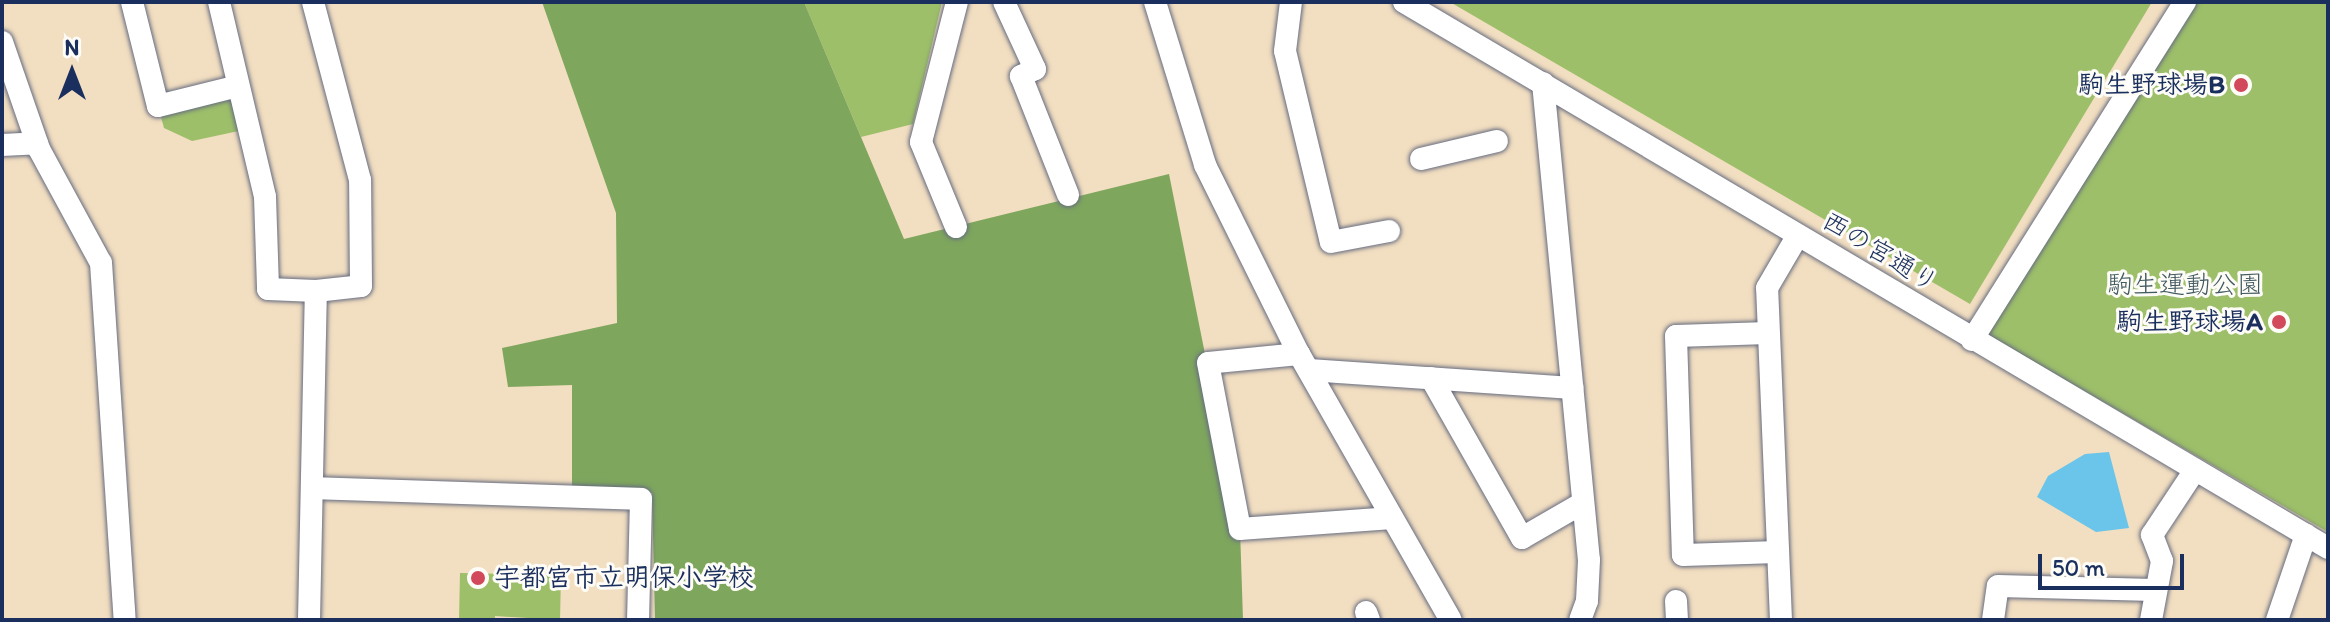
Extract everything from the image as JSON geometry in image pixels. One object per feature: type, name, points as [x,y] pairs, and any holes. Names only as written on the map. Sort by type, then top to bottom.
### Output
[{"type":"street","points":[[132,2],[158,106],[238,86]]},
{"type":"street","points":[[219,2],[265,197],[268,289],[316,291],[361,286],[360,195],[313,2]]},
{"type":"street","points":[[956,227],[921,142],[957,2]]},
{"type":"street","points":[[1004,2],[1035,69],[1021,76],[1068,195]]},
{"type":"street","points":[[1155,2],[1198,148],[1304,362],[1451,620]]},
{"type":"street","points":[[1291,2],[1285,51],[1331,242],[1389,231]]},
{"type":"street","name":"西の宮通り","points":[[1404,2],[2328,548]]},
{"type":"street","points":[[1972,340],[2185,2]]},
{"type":"street","points":[[2,42],[37,143],[101,263],[125,620]]},
{"type":"street","points":[[1543,83],[1581,504],[1589,560],[1587,601],[1580,620]]},
{"type":"street","points":[[1421,159],[1497,141]]},
{"type":"street","points":[[2,145],[37,143]]},
{"type":"street","points":[[1781,620],[1767,288],[1798,235]]},
{"type":"street","points":[[309,620],[316,291]]},
{"type":"street","points":[[1768,333],[1676,336],[1683,555],[1778,552]]},
{"type":"street","points":[[1392,518],[1240,529],[1208,363],[1304,362],[1431,378],[1572,388]]},
{"type":"street","points":[[1431,378],[1522,538],[1581,504]]},
{"type":"street","points":[[2151,620],[2154,590],[2162,561],[2152,535],[2195,470]]},
{"type":"street","points":[[314,488],[641,499],[638,620]]},
{"type":"street","points":[[2277,620],[2306,535]]},
{"type":"street","points":[[1993,620],[1998,586],[2154,590]]},
{"type":"green space","points":[[542,2],[804,2],[904,239],[1169,174],[1240,529],[1243,620],[655,620],[652,493],[572,488],[572,385],[508,387],[502,348],[617,323],[616,213]]},
{"type":"green space","points":[[804,2],[942,2],[913,124],[861,137]]},
{"type":"green space","points":[[1450,2],[2152,2],[1970,304]]},
{"type":"green space","name":"駒生運動公園","points":[[2192,2],[2328,2],[2328,532],[1986,334]]},
{"type":"green space","points":[[238,86],[248,129],[192,141],[164,128],[158,106]]},
{"type":"green space","points":[[460,573],[561,575],[560,620],[495,616],[495,620],[459,620]]},
{"type":"water","points":[[2109,452],[2129,528],[2096,532],[2037,497],[2048,476],[2085,454]]},
{"type":"place","name":"駒生野球場B","points":[[2241,85]]},
{"type":"place","name":"駒生野球場A","points":[[2279,322]]},
{"type":"place","name":"宇都宮市立明保小学校","points":[[478,578]]}]
